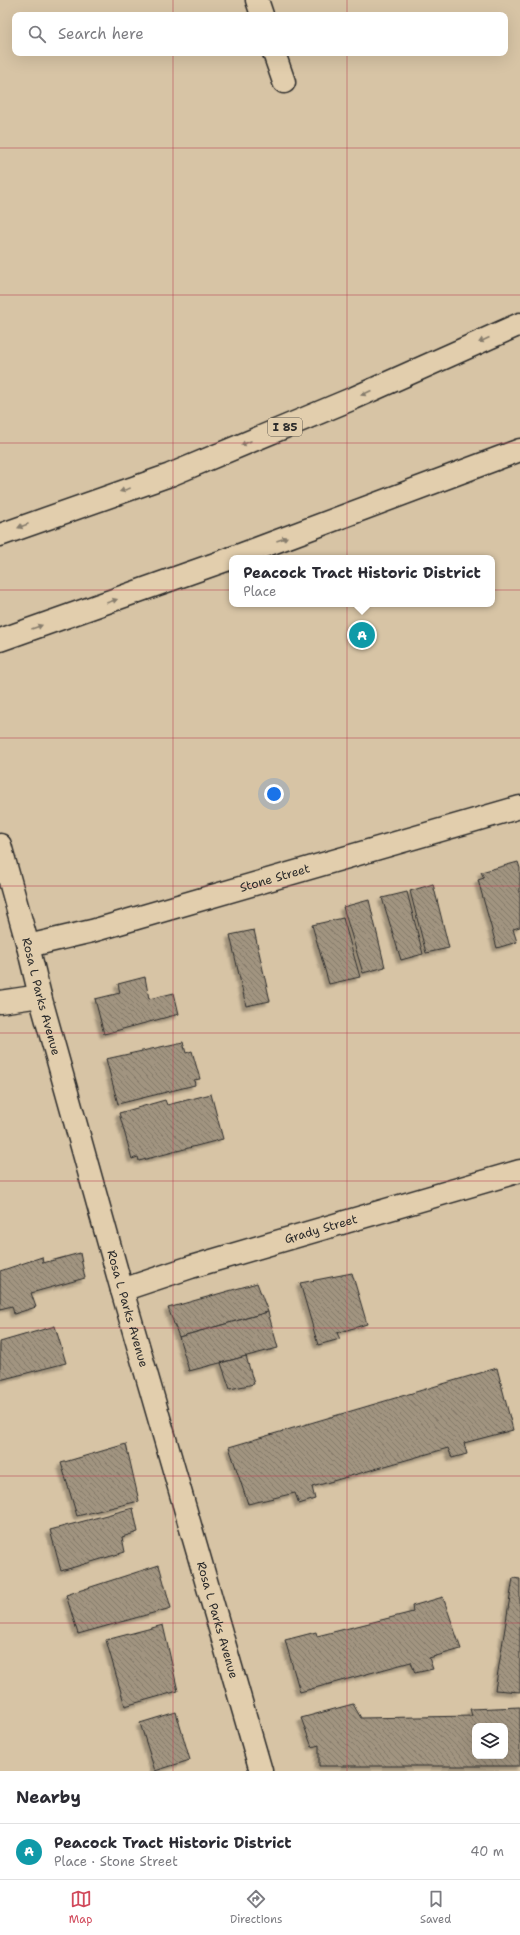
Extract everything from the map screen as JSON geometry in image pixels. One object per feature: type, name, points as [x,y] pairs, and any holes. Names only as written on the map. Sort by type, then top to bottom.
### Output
[{"type":"main road","points":[[257,0],[261,12]]},
{"type":"main road","points":[[275,56],[284,82]]},
{"type":"main road","name":"I 85","points":[[0,535],[170,475],[354,398],[520,324]]},
{"type":"main road","points":[[240,555],[520,450]]},
{"type":"main road","points":[[423,487],[520,464]]},
{"type":"main road","points":[[0,640],[229,559]]},
{"type":"main road","name":"Stone Street","points":[[28,946],[92,931],[520,807]]},
{"type":"main road","name":"Rosa L Parks Avenue","points":[[0,845],[28,946],[40,996],[122,1290],[261,1771]]},
{"type":"main road","points":[[0,1002],[40,996]]},
{"type":"main road","name":"Grady Street","points":[[122,1290],[199,1265],[520,1171]]},
{"type":"building","points":[[518,862],[520,868],[520,927],[513,929],[517,942],[497,948],[478,880],[484,878],[481,872]]},
{"type":"building","points":[[433,884],[449,948],[426,953],[410,891]]},
{"type":"building","points":[[407,892],[423,954],[401,960],[382,898]]},
{"type":"building","points":[[369,900],[385,967],[363,973],[343,907]]},
{"type":"building","points":[[343,918],[360,977],[329,984],[312,925]]},
{"type":"building","points":[[254,930],[270,1001],[246,1006],[230,935]]},
{"type":"building","points":[[145,977],[149,999],[174,993],[179,1014],[104,1034],[95,999],[120,993],[118,984]]},
{"type":"building","points":[[183,1042],[186,1053],[192,1051],[200,1079],[194,1080],[195,1085],[118,1104],[106,1059]]},
{"type":"building","points":[[211,1094],[223,1139],[139,1161],[138,1157],[132,1159],[119,1113],[165,1100],[167,1105]]},
{"type":"building","points":[[80,1253],[85,1278],[31,1293],[36,1307],[14,1314],[12,1306],[0,1309],[0,1271],[42,1257],[43,1263]]},
{"type":"building","points":[[352,1273],[367,1324],[337,1333],[340,1339],[318,1345],[300,1283]]},
{"type":"building","points":[[257,1283],[268,1312],[179,1337],[168,1308]]},
{"type":"building","points":[[268,1312],[278,1348],[189,1371],[179,1337]]},
{"type":"building","points":[[55,1326],[66,1363],[0,1380],[0,1342]]},
{"type":"building","points":[[246,1356],[254,1384],[230,1389],[221,1363]]},
{"type":"building","points":[[497,1368],[513,1430],[464,1443],[467,1454],[452,1458],[448,1448],[312,1487],[315,1499],[299,1504],[295,1493],[248,1504],[229,1447]]},
{"type":"building","points":[[126,1444],[139,1501],[77,1516],[61,1463]]},
{"type":"building","points":[[133,1508],[138,1532],[122,1537],[125,1552],[61,1571],[50,1530]]},
{"type":"building","points":[[159,1565],[171,1608],[78,1634],[66,1595]]},
{"type":"building","points":[[513,1578],[520,1579],[520,1692],[495,1690]]},
{"type":"building","points":[[443,1597],[461,1649],[429,1658],[433,1669],[415,1673],[411,1662],[300,1692],[285,1640],[316,1632],[317,1636],[413,1612],[412,1606]]},
{"type":"building","points":[[163,1625],[178,1691],[125,1706],[106,1640]]},
{"type":"building","points":[[353,1704],[361,1718],[472,1716],[470,1709],[520,1707],[520,1766],[319,1766],[319,1745],[312,1747],[301,1718]]},
{"type":"building","points":[[176,1712],[190,1760],[155,1771],[140,1723]]},
{"type":"place","name":"Peacock Tract Historic District","points":[[362,635]]}]
